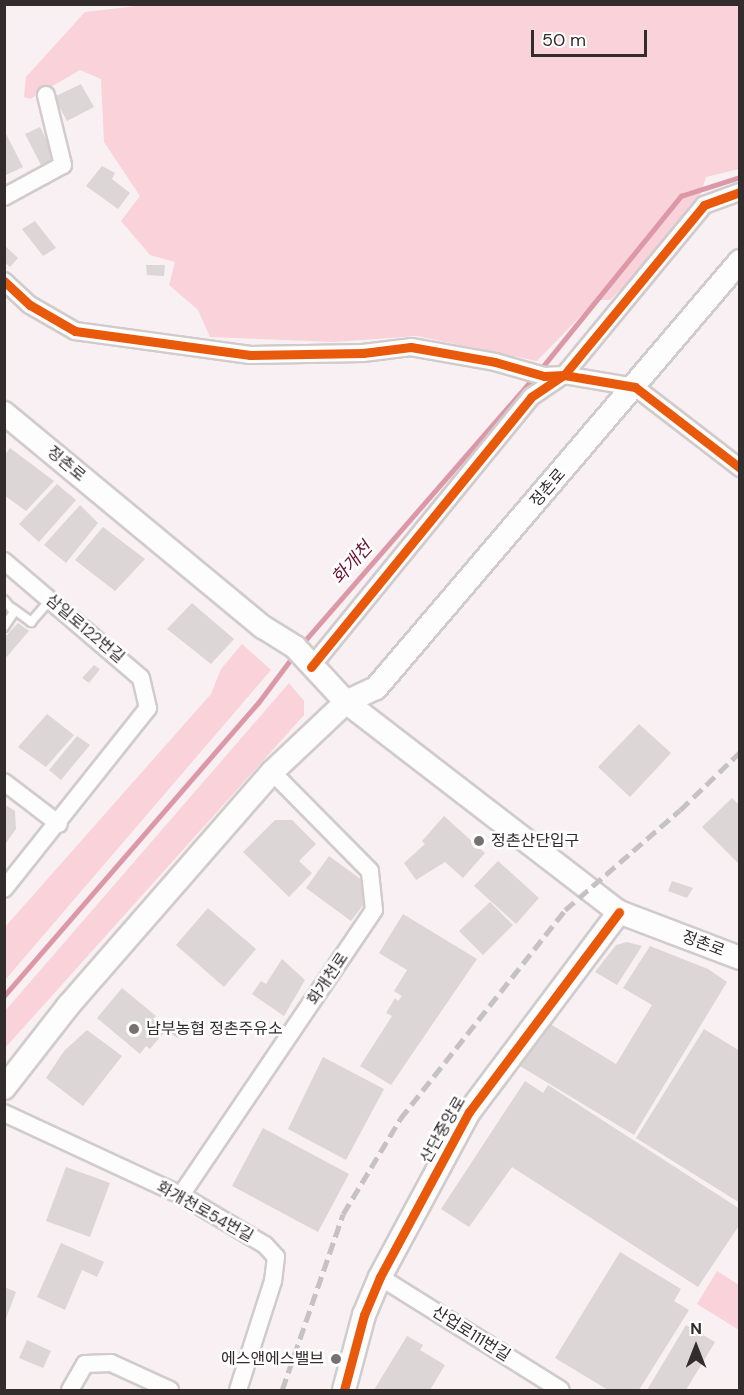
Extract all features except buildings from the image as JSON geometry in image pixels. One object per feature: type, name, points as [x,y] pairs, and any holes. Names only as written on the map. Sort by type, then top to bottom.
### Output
[{"type":"main road","name":"정촌로","points":[[346,702],[376,688],[635,387],[740,261]]},
{"type":"main road","name":"정촌로","points":[[4,413],[263,627],[304,657],[346,702],[619,912],[740,958]]},
{"type":"main road","points":[[4,1088],[68,1006],[272,772],[346,702]]},
{"type":"main road","name":"산단중앙로","points":[[344,1390],[364,1315],[380,1277],[469,1112],[619,912]]},
{"type":"street","points":[[4,197],[63,165],[46,96]]},
{"type":"street","points":[[304,657],[531,397],[564,375],[704,205],[740,192]]},
{"type":"street","points":[[4,281],[30,305],[75,331],[250,354],[363,353],[411,347],[544,376],[564,375],[635,387],[740,468]]},
{"type":"street","name":"삼일로122번길","points":[[4,561],[141,678],[148,708],[59,824]]},
{"type":"street","name":"화개천로","points":[[181,1195],[374,910],[370,871],[272,772]]},
{"type":"street","points":[[4,782],[59,824],[4,889]]},
{"type":"street","name":"화개천로54번길","points":[[4,1113],[181,1195],[266,1245],[276,1257],[273,1281],[238,1390]]},
{"type":"street","name":"산업로111번길","points":[[380,1277],[561,1390]]},
{"type":"street","points":[[70,1390],[84,1364],[111,1363],[170,1390]]},
{"type":"lane","points":[[4,600],[31,622],[50,600]]},
{"type":"lane","points":[[4,627],[11,619],[12,608]]},
{"type":"shaded area","points":[[145,5],[739,5],[739,169],[706,177],[697,206],[678,232],[610,300],[596,300],[537,361],[417,336],[334,342],[210,337],[198,310],[169,285],[175,262],[150,255],[121,221],[140,196],[104,142],[101,79],[80,70],[30,99],[24,97],[26,77],[85,12]]},
{"type":"shaded area","points":[[242,644],[271,670],[5,980],[5,927],[211,694],[221,669]]},
{"type":"shaded area","points":[[289,683],[304,701],[304,715],[5,1048],[5,1011]]},
{"type":"shaded area","points":[[717,1271],[739,1285],[739,1330],[697,1304]]},
{"type":"waterway","name":"화개천","points":[[540,370],[681,196],[740,177]]},
{"type":"waterway","name":"화개천","points":[[302,644],[535,376]]},
{"type":"waterway","name":"화개천","points":[[4,996],[258,703],[294,655]]},
{"type":"railway","points":[[282,1390],[343,1214],[400,1119],[565,910],[680,810],[740,752]]},
{"type":"cycle path","points":[[311,667],[531,397],[564,375],[704,205],[740,192]]},
{"type":"cycle path","points":[[4,281],[30,305],[75,331],[250,355],[363,353],[411,347],[495,362],[544,376],[564,375],[635,387],[740,468]]},
{"type":"cycle path","points":[[344,1390],[364,1315],[380,1277],[469,1112],[619,912]]},
{"type":"place","name":"정촌산단입구","points":[[479,841]]},
{"type":"place","name":"남부농협 정촌주유소","points":[[134,1029]]},
{"type":"place","name":"에스앤에스밸브","points":[[336,1359]]}]
